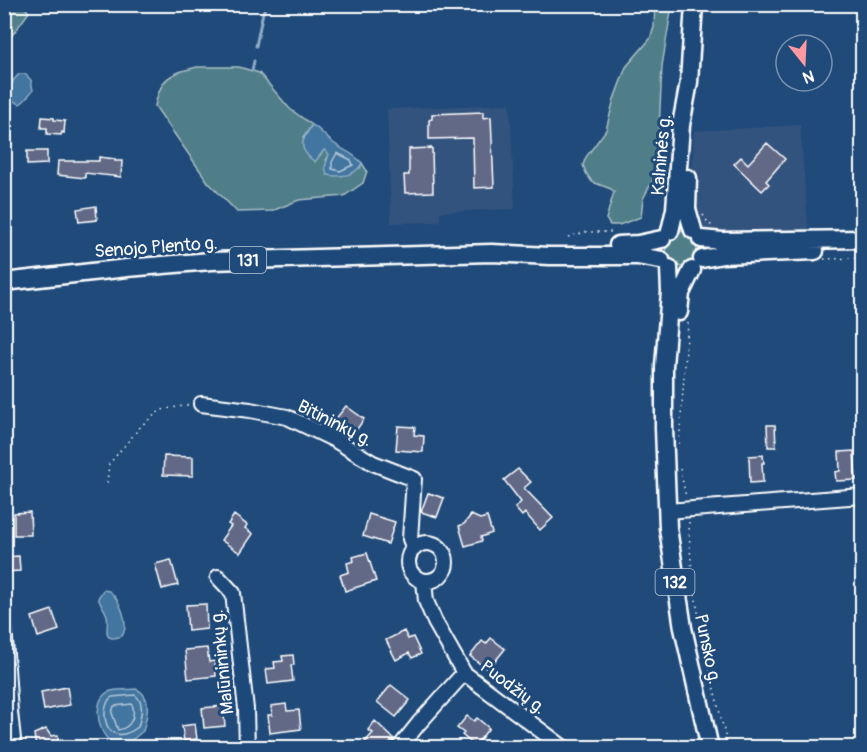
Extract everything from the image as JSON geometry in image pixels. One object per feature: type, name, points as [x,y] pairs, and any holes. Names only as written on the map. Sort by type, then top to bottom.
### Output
[{"type":"main road","name":"Kalninės g.","points":[[694,4],[689,82],[687,209],[697,235]]},
{"type":"main road","name":"Kalninės g.","points":[[666,235],[675,209],[681,125],[689,82]]},
{"type":"main road","points":[[862,239],[723,237],[697,235],[677,228],[666,235],[659,253],[665,264],[676,272],[723,255],[862,249]]},
{"type":"main road","name":"Senojo Plento g.","points":[[492,253],[551,246],[638,244],[666,235]]},
{"type":"main road","points":[[697,235],[704,252],[697,264]]},
{"type":"main road","name":"Senojo Plento g.","points":[[4,282],[211,261],[492,253],[549,256],[638,255],[665,264]]},
{"type":"main road","name":"Punsko g.","points":[[665,264],[670,292],[664,366],[664,470],[667,511],[674,578],[683,628],[710,747]]},
{"type":"main road","name":"Punsko g.","points":[[665,414],[681,293],[697,264]]},
{"type":"street","name":"Bitininkų g.","points":[[201,404],[287,417],[335,440],[374,463],[414,479],[410,539],[414,549]]},
{"type":"street","points":[[667,511],[862,496]]},
{"type":"street","points":[[424,543],[436,545],[444,554],[446,565],[441,576],[424,581],[410,571],[408,559],[414,549],[424,543]]},
{"type":"street","name":"Malūnininkų g.","points":[[218,577],[232,593],[246,709],[247,747]]},
{"type":"street","name":"Puodžių g.","points":[[424,581],[426,601],[464,673],[564,747]]},
{"type":"street","points":[[4,625],[14,747]]},
{"type":"street","points":[[399,747],[464,673]]},
{"type":"path","points":[[687,209],[694,209],[702,213],[709,224],[723,237]]},
{"type":"path","points":[[568,237],[586,232],[622,232]]},
{"type":"path","points":[[678,454],[689,318]]},
{"type":"path","points":[[107,483],[109,464],[142,425],[161,410],[178,405],[201,404]]},
{"type":"path","points":[[679,462],[687,509],[689,555],[698,611],[728,747]]},
{"type":"shaded area","points":[[510,104],[515,209],[440,212],[440,222],[391,223],[387,109]]},
{"type":"shaded area","points":[[800,125],[809,238],[709,233],[694,216],[692,172],[694,131]]},
{"type":"green space","points":[[5,4],[22,5],[29,12],[5,45]]},
{"type":"green space","points":[[655,5],[672,5],[662,66],[657,172],[643,199],[641,217],[619,225],[610,225],[606,219],[614,192],[592,182],[583,165],[586,157],[606,130],[626,67],[650,39],[654,27]]},
{"type":"green space","points":[[197,67],[239,67],[259,73],[290,109],[312,125],[303,138],[315,161],[324,150],[330,154],[326,160],[360,168],[362,163],[367,171],[363,183],[344,196],[299,200],[272,211],[237,212],[208,182],[155,106],[160,88],[168,78]]},
{"type":"green space","points":[[681,230],[694,237],[697,250],[693,263],[678,266],[673,265],[667,258],[666,247],[673,233]]},
{"type":"water","points":[[19,74],[25,74],[31,80],[33,90],[20,104],[13,101],[8,93]]},
{"type":"water","points":[[312,125],[358,159],[362,163],[359,168],[346,175],[327,175],[325,167],[329,154],[324,150],[315,162],[303,149],[303,140]]},
{"type":"water","points":[[103,590],[113,595],[123,612],[125,625],[122,636],[110,638],[108,636],[107,616],[98,598]]},
{"type":"water","points":[[136,689],[141,692],[147,702],[143,731],[124,744],[109,741],[100,727],[98,709],[100,701],[111,691]]},
{"type":"building","points":[[483,112],[483,118],[491,117],[494,187],[474,188],[473,138],[429,139],[429,120],[432,119],[432,114]]},
{"type":"building","points":[[42,117],[65,121],[64,133],[62,132],[61,135],[47,134],[47,128],[41,128]]},
{"type":"building","points":[[767,143],[785,159],[766,181],[769,184],[762,191],[734,164],[741,157],[748,164]]},
{"type":"building","points":[[432,148],[433,192],[405,193],[404,175],[409,175],[409,149]]},
{"type":"building","points":[[27,151],[47,151],[47,164],[27,165]]},
{"type":"building","points":[[99,157],[122,161],[121,177],[85,173],[85,178],[57,175],[58,161],[99,161]]},
{"type":"building","points":[[96,206],[97,220],[79,222],[77,209]]},
{"type":"building","points":[[346,406],[364,419],[353,435],[334,421]]},
{"type":"building","points":[[767,425],[775,425],[776,447],[768,447]]},
{"type":"building","points":[[398,426],[415,427],[414,435],[424,436],[423,452],[396,450]]},
{"type":"building","points":[[854,451],[856,480],[836,481],[835,472],[840,471],[839,452]]},
{"type":"building","points":[[763,455],[763,482],[750,483],[749,456]]},
{"type":"building","points":[[164,456],[193,457],[193,476],[163,475]]},
{"type":"building","points":[[518,469],[531,482],[524,488],[553,518],[540,530],[525,513],[522,516],[515,508],[521,502],[504,480]]},
{"type":"building","points":[[428,493],[444,498],[437,517],[421,512]]},
{"type":"building","points":[[30,512],[31,535],[14,535],[14,513]]},
{"type":"building","points":[[369,514],[395,522],[388,544],[363,536]]},
{"type":"building","points":[[234,515],[247,525],[245,528],[253,534],[240,553],[221,540],[231,526],[228,524]]},
{"type":"building","points":[[471,515],[480,519],[487,517],[492,533],[481,537],[482,541],[465,546],[459,526],[464,524]]},
{"type":"building","points":[[367,553],[376,581],[345,591],[340,575],[349,572],[347,563],[354,561],[353,557]]},
{"type":"building","points":[[19,556],[20,571],[4,572],[4,557]]},
{"type":"building","points":[[171,560],[178,585],[162,589],[155,564]]},
{"type":"building","points":[[206,604],[207,629],[188,631],[186,605]]},
{"type":"building","points":[[52,610],[59,630],[38,637],[32,617]]},
{"type":"building","points":[[404,631],[408,639],[413,637],[421,654],[412,658],[409,653],[396,660],[386,640]]},
{"type":"building","points":[[491,638],[505,649],[488,670],[470,656],[482,641],[486,644]]},
{"type":"building","points":[[207,648],[209,662],[215,661],[216,676],[188,679],[185,650]]},
{"type":"building","points":[[293,655],[294,665],[291,665],[293,681],[268,684],[266,669],[275,668],[274,662],[283,661],[282,656]]},
{"type":"building","points":[[391,685],[410,700],[396,717],[377,702]]},
{"type":"building","points":[[67,687],[70,705],[44,710],[41,692]]},
{"type":"building","points":[[286,704],[287,711],[299,710],[301,729],[270,733],[268,715],[272,715],[271,706]]},
{"type":"building","points":[[223,706],[225,726],[204,728],[202,708]]},
{"type":"building","points":[[467,716],[474,721],[477,718],[489,728],[475,746],[457,728]]},
{"type":"building","points":[[375,721],[394,739],[386,747],[371,747],[365,742],[373,733],[368,730]]},
{"type":"building","points":[[195,724],[197,739],[184,741],[182,726]]},
{"type":"building","points":[[46,729],[51,736],[58,735],[59,747],[36,747],[34,734]]},
{"type":"waterway","points":[[256,46],[263,12],[267,4]]},
{"type":"waterway","points":[[252,71],[254,61]]}]
